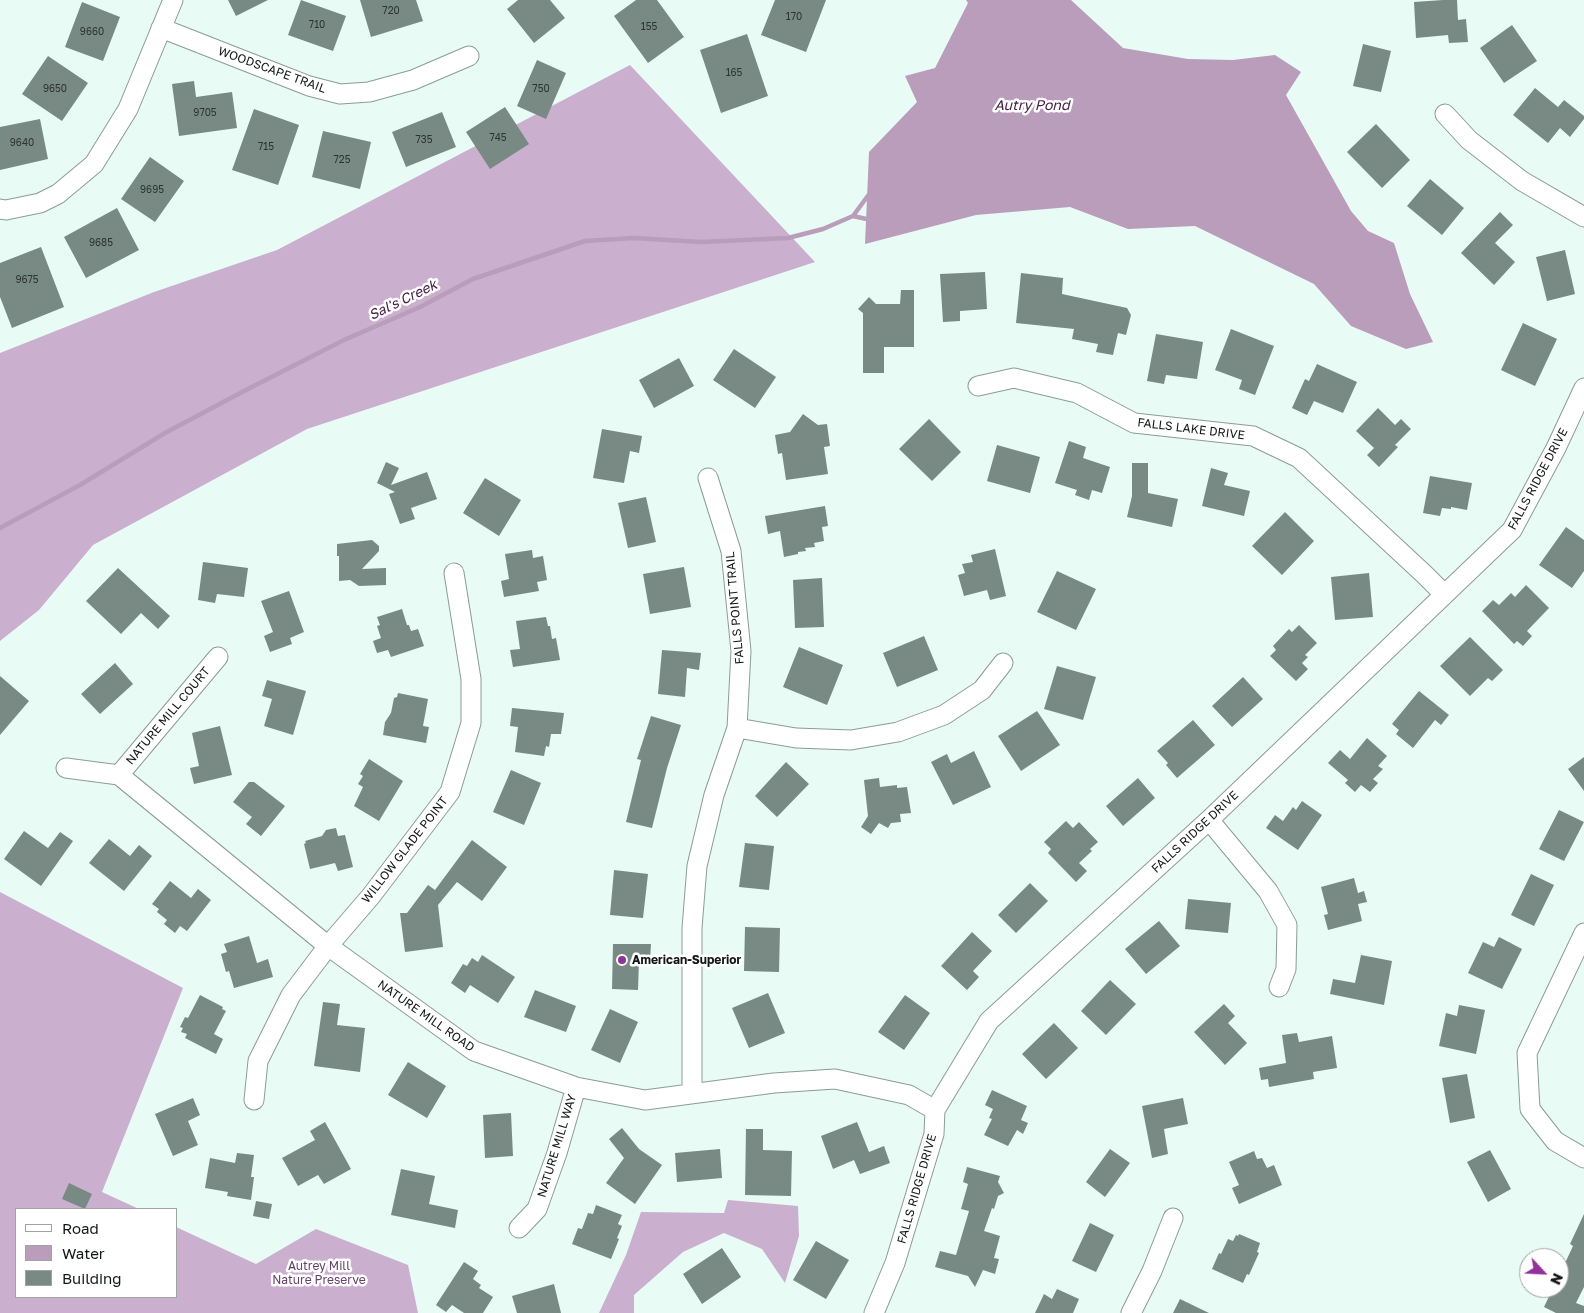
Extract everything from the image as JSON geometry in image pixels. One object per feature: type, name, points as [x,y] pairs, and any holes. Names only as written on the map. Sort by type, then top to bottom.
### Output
[{"type":"street","points":[[0,209],[6,210],[40,203],[58,194],[94,164],[128,108],[173,0]]},
{"type":"street","name":"WOODSCAPE TRAIL","points":[[161,28],[309,86],[340,94],[369,92],[413,80],[469,56]]},
{"type":"street","points":[[1446,114],[1469,140],[1522,181],[1584,217]]},
{"type":"street","name":"FALLS LAKE DRIVE","points":[[978,386],[1014,378],[1077,393],[1134,423],[1253,436],[1299,458],[1444,594]]},
{"type":"street","name":"FALLS RIDGE DRIVE","points":[[874,1313],[895,1263],[934,1134],[935,1110],[989,1021],[1209,820],[1512,530],[1556,448],[1584,388]]},
{"type":"street","name":"FALLS POINT TRAIL","points":[[692,1094],[692,928],[697,866],[714,795],[738,728],[741,651],[731,551],[708,478]]},
{"type":"street","name":"WILLOW GLADE POINT","points":[[254,1100],[258,1061],[291,995],[328,946],[371,896],[450,792],[471,723],[471,679],[454,573]]},
{"type":"street","name":"NATURE MILL COURT","points":[[119,775],[218,656]]},
{"type":"street","points":[[738,728],[796,738],[851,740],[898,732],[944,715],[982,690],[1003,663]]},
{"type":"street","points":[[66,768],[119,775]]},
{"type":"street","name":"NATURE MILL ROAD","points":[[119,775],[328,946],[474,1051],[576,1087],[645,1100],[774,1083],[835,1079],[910,1095],[935,1110]]},
{"type":"street","points":[[1209,820],[1268,891],[1287,925],[1286,969],[1279,987]]},
{"type":"street","points":[[1584,933],[1527,1053],[1530,1109],[1555,1141],[1584,1158]]},
{"type":"street","name":"NATURE MILL WAY","points":[[519,1228],[537,1209],[557,1153],[576,1087]]},
{"type":"street","points":[[1131,1313],[1152,1271],[1173,1218]]},
{"type":"green space","points":[[630,65],[815,262],[307,429],[93,545],[39,610],[0,641],[0,353],[154,292],[277,250]]},
{"type":"green space","name":"Autrey Mill Nature Preserve","points":[[0,892],[183,988],[102,1192],[137,1208],[15,1208],[15,1298],[178,1298],[178,1228],[256,1264],[316,1229],[408,1265],[418,1313],[0,1313]]},
{"type":"green space","points":[[728,1200],[798,1206],[799,1236],[785,1283],[762,1249],[724,1233],[683,1252],[634,1295],[634,1313],[599,1313],[626,1255],[641,1212],[724,1213]]},
{"type":"water","name":"Autry Pond","points":[[966,0],[1071,0],[1123,48],[1188,59],[1233,60],[1275,55],[1301,72],[1286,95],[1351,211],[1368,231],[1394,243],[1410,294],[1433,342],[1406,349],[1351,326],[1314,284],[1195,226],[1128,229],[1070,207],[976,215],[865,244],[869,152],[917,102],[905,76],[935,68],[968,3]]},
{"type":"building","points":[[228,0],[268,0],[236,16]]},
{"type":"building","points":[[301,0],[346,16],[333,51],[288,35]]},
{"type":"building","points":[[360,0],[416,0],[423,21],[371,37]]},
{"type":"building","points":[[518,0],[550,0],[565,18],[534,43],[507,9]]},
{"type":"building","points":[[636,0],[657,0],[684,37],[648,63],[614,16]]},
{"type":"building","points":[[775,0],[826,0],[806,52],[761,35]]},
{"type":"building","points":[[1457,0],[1458,20],[1466,19],[1468,42],[1449,43],[1448,35],[1416,38],[1414,2]]},
{"type":"building","points":[[82,2],[120,17],[103,61],[65,47]]},
{"type":"building","points":[[1512,25],[1537,61],[1504,83],[1480,48]]},
{"type":"building","points":[[747,34],[768,96],[721,113],[700,50]]},
{"type":"building","points":[[1363,44],[1391,51],[1381,92],[1353,86]]},
{"type":"building","points":[[48,56],[88,83],[62,121],[22,94]]},
{"type":"building","points":[[537,60],[566,73],[546,119],[517,106]]},
{"type":"building","points":[[194,81],[196,97],[232,92],[237,128],[179,136],[172,84]]},
{"type":"building","points":[[1535,88],[1558,107],[1564,100],[1584,116],[1584,119],[1570,137],[1560,128],[1548,143],[1513,115]]},
{"type":"building","points":[[505,107],[529,144],[490,169],[466,132]]},
{"type":"building","points":[[254,109],[299,125],[278,185],[232,170]]},
{"type":"building","points":[[442,112],[456,147],[406,167],[392,132]]},
{"type":"building","points":[[40,119],[48,159],[0,170],[0,127]]},
{"type":"building","points":[[1376,124],[1410,160],[1382,188],[1347,152]]},
{"type":"building","points":[[323,131],[371,142],[360,189],[312,177]]},
{"type":"building","points":[[150,157],[184,181],[155,222],[121,199]]},
{"type":"building","points":[[1430,179],[1464,208],[1442,235],[1407,206]]},
{"type":"building","points":[[117,208],[139,250],[86,278],[64,237]]},
{"type":"building","points":[[1500,212],[1513,225],[1495,243],[1515,262],[1494,285],[1461,253]]},
{"type":"building","points":[[41,247],[64,307],[12,328],[0,297],[0,263]]},
{"type":"building","points":[[1565,250],[1575,294],[1547,301],[1536,257]]},
{"type":"building","points":[[985,272],[987,309],[960,311],[960,321],[943,322],[940,274]]},
{"type":"building","points":[[1021,273],[1063,278],[1062,294],[1127,308],[1131,315],[1126,335],[1118,333],[1113,355],[1096,352],[1098,344],[1072,339],[1074,329],[1016,323]]},
{"type":"building","points":[[901,290],[914,290],[914,347],[884,347],[884,373],[863,373],[863,313],[858,309],[869,297],[876,304],[900,304]]},
{"type":"building","points":[[1523,323],[1557,339],[1535,386],[1501,370]]},
{"type":"building","points":[[1231,329],[1274,346],[1255,395],[1239,389],[1242,380],[1215,370]]},
{"type":"building","points":[[1156,334],[1203,342],[1197,379],[1166,375],[1164,384],[1147,381]]},
{"type":"building","points":[[734,349],[776,377],[755,408],[713,380]]},
{"type":"building","points":[[679,358],[694,386],[654,408],[639,380]]},
{"type":"building","points":[[1317,364],[1357,382],[1343,413],[1314,401],[1307,415],[1292,408],[1305,379],[1309,381]]},
{"type":"building","points":[[1378,408],[1395,425],[1401,419],[1411,429],[1395,445],[1398,447],[1379,467],[1367,455],[1374,448],[1356,431]]},
{"type":"building","points":[[803,414],[818,425],[827,424],[830,446],[824,447],[828,474],[786,480],[782,453],[778,454],[775,435],[790,432]]},
{"type":"building","points":[[929,419],[961,452],[932,481],[899,449]]},
{"type":"building","points":[[602,429],[642,436],[639,453],[630,451],[624,483],[593,478]]},
{"type":"building","points":[[1069,441],[1086,447],[1083,458],[1110,467],[1102,493],[1092,490],[1089,500],[1075,495],[1077,490],[1055,483]]},
{"type":"building","points":[[997,445],[1040,457],[1030,493],[987,481]]},
{"type":"building","points":[[386,462],[399,468],[391,485],[427,472],[437,499],[411,508],[415,519],[400,524],[389,494],[395,492],[377,483]]},
{"type":"building","points":[[1132,463],[1148,463],[1148,493],[1178,499],[1172,527],[1127,517],[1132,496]]},
{"type":"building","points":[[1211,468],[1228,473],[1224,485],[1250,491],[1244,516],[1202,506]]},
{"type":"building","points":[[1430,476],[1472,483],[1467,510],[1451,507],[1451,509],[1442,508],[1440,516],[1423,513]]},
{"type":"building","points":[[485,478],[521,500],[499,536],[463,513]]},
{"type":"building","points":[[646,497],[656,542],[628,548],[618,503]]},
{"type":"building","points":[[825,506],[828,526],[822,527],[824,541],[814,543],[815,547],[805,548],[806,551],[784,557],[780,531],[768,534],[765,516]]},
{"type":"building","points":[[1285,512],[1314,541],[1282,575],[1252,546]]},
{"type":"building","points":[[1566,527],[1584,540],[1584,571],[1572,588],[1539,565]]},
{"type":"building","points":[[372,540],[379,546],[379,551],[362,569],[386,568],[386,585],[359,586],[350,580],[339,581],[337,544]]},
{"type":"building","points":[[995,549],[1006,596],[990,600],[987,590],[964,596],[958,575],[965,573],[962,564],[973,562],[971,555]]},
{"type":"building","points":[[532,550],[533,558],[543,556],[547,580],[537,582],[539,591],[504,597],[501,581],[509,579],[505,554]]},
{"type":"building","points":[[203,562],[248,568],[244,597],[217,594],[215,603],[198,600]]},
{"type":"building","points":[[684,567],[691,607],[650,614],[643,574]]},
{"type":"building","points":[[118,568],[170,616],[158,629],[141,613],[121,634],[86,601]]},
{"type":"building","points":[[1057,571],[1096,589],[1076,630],[1037,612]]},
{"type":"building","points":[[1369,573],[1373,617],[1335,620],[1331,577]]},
{"type":"building","points":[[822,578],[824,627],[795,628],[793,580]]},
{"type":"building","points":[[1526,585],[1549,608],[1527,631],[1532,636],[1523,646],[1517,641],[1514,644],[1482,611],[1493,600],[1499,605],[1511,593],[1515,597]]},
{"type":"building","points":[[289,591],[304,632],[290,638],[292,644],[270,652],[264,636],[273,632],[261,601]]},
{"type":"building","points":[[402,609],[407,625],[409,625],[411,631],[418,629],[424,646],[391,657],[388,650],[377,653],[373,641],[381,638],[377,626],[380,625],[377,617]]},
{"type":"building","points":[[546,617],[552,639],[556,638],[560,660],[513,667],[510,650],[520,649],[516,621]]},
{"type":"building","points":[[1299,625],[1317,643],[1305,655],[1308,657],[1302,663],[1308,669],[1296,681],[1270,656],[1276,650],[1273,646],[1289,629],[1292,632]]},
{"type":"building","points":[[924,636],[938,670],[897,687],[883,653]]},
{"type":"building","points":[[1470,637],[1503,670],[1492,681],[1488,678],[1470,696],[1440,666]]},
{"type":"building","points":[[799,647],[843,665],[827,705],[783,687]]},
{"type":"building","points":[[662,650],[701,653],[699,670],[687,668],[685,697],[658,694]]},
{"type":"building","points":[[115,663],[133,684],[100,714],[81,694]]},
{"type":"building","points":[[1057,666],[1096,677],[1083,720],[1044,709]]},
{"type":"building","points":[[0,676],[29,701],[0,735]]},
{"type":"building","points":[[1243,677],[1263,699],[1232,727],[1212,706]]},
{"type":"building","points":[[267,680],[306,691],[293,735],[264,726],[272,699],[262,696]]},
{"type":"building","points":[[1419,691],[1449,715],[1441,725],[1435,720],[1413,748],[1396,734],[1399,730],[1392,724]]},
{"type":"building","points":[[398,693],[428,699],[423,726],[429,727],[426,743],[383,735],[385,722],[391,713],[394,698],[397,697]]},
{"type":"building","points":[[512,708],[564,713],[561,734],[551,734],[549,747],[546,746],[544,756],[515,752],[518,727],[510,726]]},
{"type":"building","points":[[1037,711],[1060,745],[1021,771],[998,736]]},
{"type":"building","points":[[651,716],[681,725],[667,768],[652,828],[626,822],[641,760],[637,759]]},
{"type":"building","points":[[1193,720],[1215,745],[1177,778],[1166,765],[1168,763],[1157,751]]},
{"type":"building","points":[[220,726],[232,775],[194,784],[190,768],[199,766],[192,733]]},
{"type":"building","points":[[1367,738],[1387,756],[1378,766],[1383,769],[1373,779],[1378,783],[1370,792],[1361,785],[1355,792],[1345,783],[1348,780],[1328,763],[1340,750],[1350,759]]},
{"type":"building","points":[[974,751],[991,787],[953,805],[931,762],[947,754],[951,763]]},
{"type":"building","points":[[1584,757],[1584,791],[1568,769]]},
{"type":"building","points":[[369,759],[403,781],[379,821],[354,806],[363,787],[358,784],[363,776],[360,774]]},
{"type":"building","points":[[786,762],[809,784],[777,817],[755,796]]},
{"type":"building","points":[[511,770],[541,783],[524,825],[493,812]]},
{"type":"building","points":[[879,778],[880,787],[897,785],[897,788],[907,787],[911,813],[900,814],[901,822],[891,823],[888,828],[879,823],[871,834],[861,827],[868,816],[864,780]]},
{"type":"building","points":[[1138,778],[1155,798],[1123,826],[1106,806]]},
{"type":"building","points":[[249,782],[254,782],[285,806],[261,836],[246,824],[252,817],[233,802]]},
{"type":"building","points":[[1302,801],[1322,815],[1298,850],[1266,828],[1275,815],[1283,821],[1293,807],[1296,810]]},
{"type":"building","points":[[1559,810],[1584,822],[1564,861],[1539,849]]},
{"type":"building","points":[[1066,821],[1073,828],[1079,822],[1098,842],[1090,849],[1092,851],[1079,863],[1087,871],[1076,882],[1048,853],[1051,849],[1044,842]]},
{"type":"building","points":[[336,828],[338,836],[345,835],[353,867],[338,871],[335,863],[310,869],[304,844],[306,843],[305,841],[322,836],[326,830]]},
{"type":"building","points":[[24,831],[48,848],[60,832],[73,841],[41,886],[4,859]]},
{"type":"building","points":[[109,839],[130,856],[139,845],[152,856],[124,891],[89,863]]},
{"type":"building","points":[[472,840],[507,867],[482,901],[457,882],[438,905],[443,947],[405,952],[400,913],[407,913],[428,885],[435,890]]},
{"type":"building","points":[[745,843],[774,846],[769,890],[739,887]]},
{"type":"building","points":[[614,870],[648,874],[643,918],[610,915]]},
{"type":"building","points":[[1531,874],[1554,885],[1534,926],[1511,915]]},
{"type":"building","points":[[1354,878],[1358,893],[1364,891],[1367,902],[1358,904],[1362,921],[1328,930],[1324,915],[1328,914],[1321,887]]},
{"type":"building","points":[[170,881],[191,898],[198,889],[211,900],[187,931],[180,926],[175,933],[164,924],[167,920],[157,912],[159,909],[152,904]]},
{"type":"building","points":[[1030,883],[1048,901],[1016,933],[998,915]]},
{"type":"building","points":[[1188,899],[1231,903],[1228,933],[1185,929]]},
{"type":"building","points":[[1159,921],[1180,946],[1146,974],[1125,949]]},
{"type":"building","points":[[745,927],[780,928],[779,972],[744,971]]},
{"type":"building","points":[[972,932],[992,951],[973,971],[979,977],[967,990],[941,966]]},
{"type":"building","points":[[249,936],[257,963],[268,959],[273,977],[234,988],[229,971],[226,972],[221,954],[227,952],[224,944]]},
{"type":"building","points":[[1499,937],[1522,949],[1502,989],[1468,973],[1483,942],[1494,947]]},
{"type":"building","points":[[613,944],[651,944],[650,960],[639,960],[638,990],[612,989]]},
{"type":"building","points":[[482,955],[515,977],[498,1003],[470,985],[465,993],[451,983],[463,964],[467,966],[472,958],[478,962]]},
{"type":"building","points":[[1361,955],[1392,961],[1384,1005],[1330,994],[1333,979],[1355,983]]},
{"type":"building","points":[[1110,980],[1136,1004],[1106,1035],[1081,1011]]},
{"type":"building","points":[[535,990],[576,1006],[566,1032],[524,1017]]},
{"type":"building","points":[[768,993],[785,1033],[749,1048],[732,1008]]},
{"type":"building","points":[[200,995],[223,1007],[222,1009],[226,1011],[214,1034],[223,1039],[216,1054],[185,1038],[187,1034],[181,1032],[183,1028],[180,1027],[185,1017],[188,1018]]},
{"type":"building","points":[[905,995],[930,1013],[904,1050],[878,1032]]},
{"type":"building","points":[[323,1002],[340,1004],[337,1025],[365,1028],[360,1072],[314,1066]]},
{"type":"building","points":[[1224,1004],[1235,1016],[1228,1023],[1247,1043],[1225,1065],[1194,1032]]},
{"type":"building","points":[[1459,1005],[1485,1010],[1476,1054],[1439,1046],[1446,1013],[1457,1016]]},
{"type":"building","points":[[610,1009],[638,1022],[620,1063],[591,1050]]},
{"type":"building","points":[[1054,1023],[1078,1048],[1046,1079],[1022,1054]]},
{"type":"building","points":[[1297,1033],[1299,1042],[1332,1036],[1337,1068],[1313,1072],[1314,1079],[1269,1087],[1268,1079],[1261,1080],[1259,1068],[1286,1063],[1282,1035]]},
{"type":"building","points":[[408,1062],[446,1086],[427,1118],[388,1095]]},
{"type":"building","points":[[1467,1074],[1475,1118],[1450,1123],[1442,1078]]},
{"type":"building","points":[[992,1090],[1027,1106],[1021,1120],[1028,1123],[1023,1134],[1017,1130],[1008,1146],[984,1135],[992,1119],[989,1118],[993,1109],[985,1105]]},
{"type":"building","points":[[193,1098],[200,1115],[188,1121],[198,1145],[173,1156],[155,1114]]},
{"type":"building","points":[[1183,1098],[1188,1124],[1164,1129],[1168,1154],[1152,1158],[1142,1106]]},
{"type":"building","points":[[511,1113],[513,1156],[485,1158],[483,1115]]},
{"type":"building","points":[[325,1122],[351,1169],[324,1184],[318,1175],[298,1186],[282,1158],[315,1140],[310,1131]]},
{"type":"building","points":[[857,1122],[869,1152],[884,1146],[890,1163],[860,1174],[854,1160],[833,1169],[821,1136]]},
{"type":"building","points":[[622,1128],[639,1149],[662,1165],[635,1204],[606,1183],[624,1158],[609,1139]]},
{"type":"building","points":[[746,1129],[763,1129],[763,1150],[792,1151],[791,1196],[745,1195]]},
{"type":"building","points":[[720,1149],[722,1178],[677,1182],[675,1153]]},
{"type":"building","points":[[1110,1149],[1130,1163],[1105,1197],[1086,1182]]},
{"type":"building","points":[[1490,1150],[1511,1189],[1488,1202],[1467,1162]]},
{"type":"building","points":[[1254,1151],[1257,1159],[1262,1158],[1267,1168],[1274,1165],[1282,1185],[1239,1204],[1232,1188],[1239,1185],[1229,1162]]},
{"type":"building","points":[[237,1153],[254,1155],[251,1177],[254,1177],[251,1200],[227,1196],[228,1192],[205,1188],[210,1158],[235,1163]]},
{"type":"building","points":[[967,1167],[1000,1176],[998,1182],[1004,1193],[998,1196],[984,1231],[1000,1236],[994,1258],[999,1259],[995,1274],[983,1270],[975,1287],[968,1276],[935,1267],[940,1251],[956,1255],[969,1211],[961,1209],[968,1184],[963,1182]]},
{"type":"building","points":[[401,1169],[435,1176],[429,1204],[458,1210],[455,1228],[391,1215]]},
{"type":"building","points":[[69,1183],[92,1194],[85,1208],[62,1199]]},
{"type":"building","points":[[256,1201],[272,1204],[269,1219],[253,1216]]},
{"type":"building","points":[[596,1205],[622,1215],[618,1224],[622,1226],[617,1238],[619,1239],[611,1259],[572,1244],[578,1228],[582,1229],[588,1213],[593,1214]]},
{"type":"building","points":[[1584,1214],[1584,1287],[1576,1303],[1584,1306],[1584,1313],[1556,1313],[1544,1307],[1548,1298],[1569,1298],[1569,1255],[1573,1246],[1570,1244]]},
{"type":"building","points":[[1090,1223],[1114,1235],[1096,1272],[1072,1261]]},
{"type":"building","points":[[1239,1234],[1260,1243],[1257,1252],[1259,1253],[1249,1275],[1247,1274],[1243,1283],[1212,1269],[1228,1239],[1233,1241],[1236,1235],[1238,1236]]},
{"type":"building","points":[[816,1241],[849,1260],[826,1299],[793,1280]]},
{"type":"building","points":[[722,1248],[741,1277],[702,1304],[683,1274]]},
{"type":"building","points":[[464,1262],[478,1271],[473,1279],[481,1285],[479,1288],[493,1297],[483,1313],[464,1313],[452,1305],[446,1312],[436,1305]]},
{"type":"building","points":[[554,1284],[561,1313],[517,1313],[512,1296]]},
{"type":"building","points":[[1057,1289],[1079,1299],[1073,1313],[1035,1313],[1044,1294],[1052,1299]]},
{"type":"building","points":[[1180,1299],[1209,1313],[1173,1313]]},
{"type":"waterway","points":[[853,216],[870,193]]},
{"type":"waterway","points":[[853,216],[871,220]]},
{"type":"waterway","name":"Sal's Creek","points":[[0,528],[80,485],[165,433],[244,391],[344,340],[420,307],[473,279],[585,241],[634,238],[701,242],[788,238],[823,229],[853,216]]},
{"type":"place","name":"American-Superior","points":[[622,960]]}]
